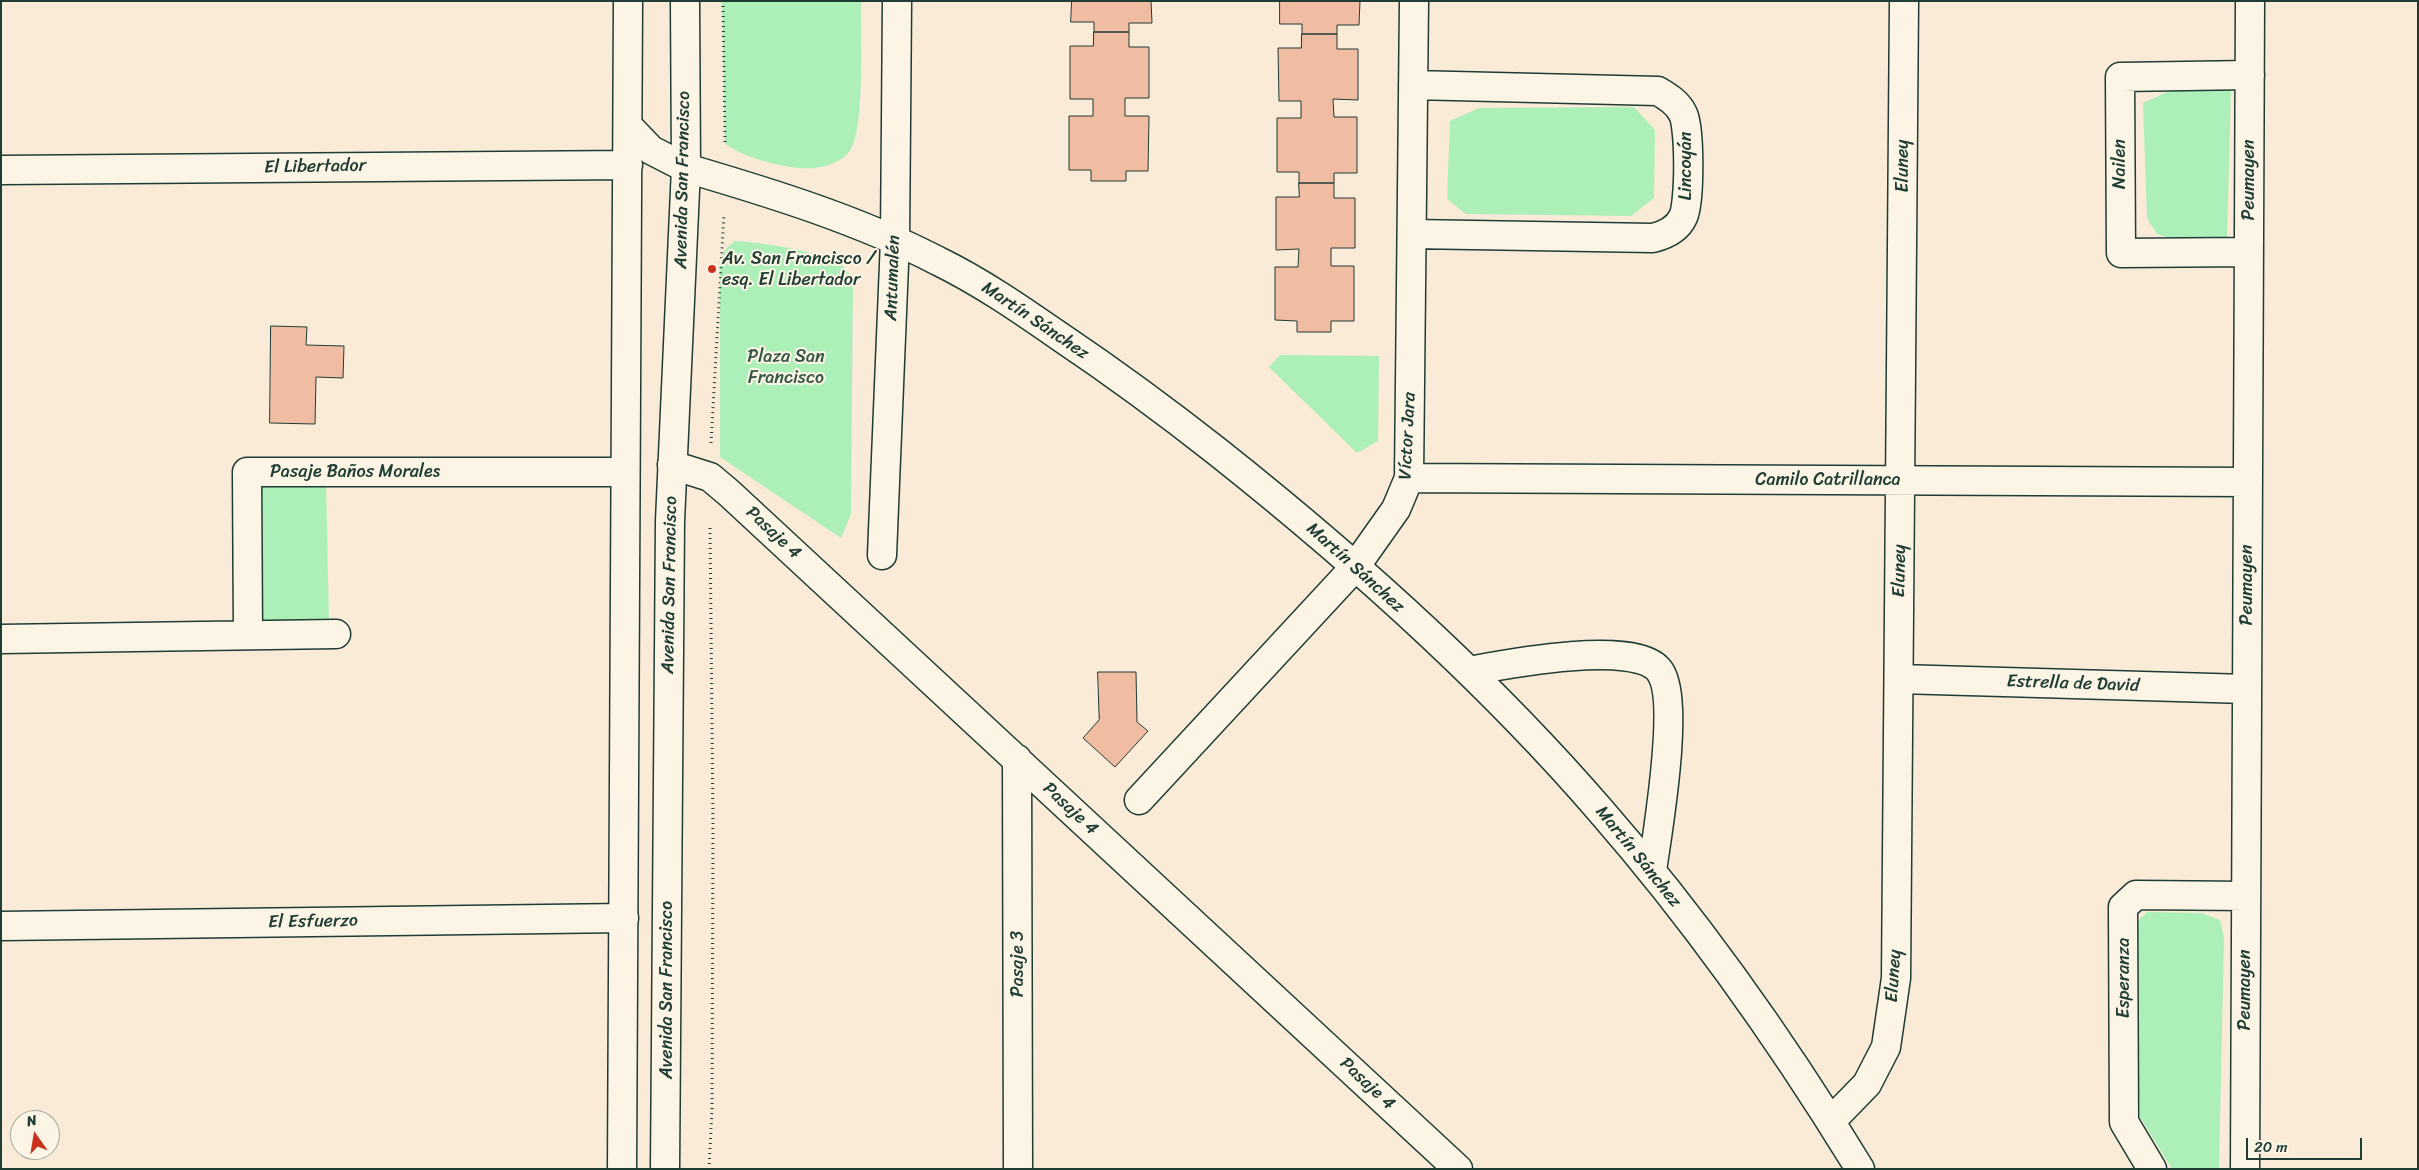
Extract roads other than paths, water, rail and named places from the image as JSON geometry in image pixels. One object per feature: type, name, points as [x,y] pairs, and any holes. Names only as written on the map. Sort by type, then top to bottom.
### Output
[{"type":"street","points":[[622,1169],[629,127],[628,1]]},
{"type":"street","name":"Avenida San Francisco","points":[[665,1169],[672,466],[686,168],[685,1]]},
{"type":"street","name":"Antumalén","points":[[882,555],[895,240],[897,1]]},
{"type":"street","name":"Víctor Jara","points":[[1139,800],[1355,567],[1396,509],[1409,478],[1414,1]]},
{"type":"street","name":"Eluney","points":[[1831,1121],[1867,1084],[1886,1047],[1896,993],[1904,1]]},
{"type":"street","name":"Peumayen","points":[[2245,1169],[2250,1]]},
{"type":"street","name":"Nailen","points":[[2248,252],[2121,253],[2120,77],[2250,75]]},
{"type":"street","name":"Lincoyán","points":[[1412,234],[1652,238],[1666,235],[1677,226],[1683,217],[1688,196],[1687,127],[1683,114],[1676,103],[1658,91],[1413,85]]},
{"type":"street","name":"Martín Sánchez","points":[[629,127],[651,150],[686,168],[830,215],[895,240],[972,278],[1125,382],[1269,492],[1469,671],[1544,748],[1652,871],[1714,953],[1831,1121],[1860,1169]]},
{"type":"street","name":"El Libertador","points":[[1,170],[628,165]]},
{"type":"street","name":"Pasaje 4","points":[[672,466],[710,477],[729,492],[1458,1169]]},
{"type":"street","name":"Pasaje Baños Morales","points":[[248,635],[247,472],[626,472]]},
{"type":"street","name":"Camilo Catrillanca","points":[[1409,478],[2248,482]]},
{"type":"street","points":[[1,639],[336,634]]},
{"type":"street","points":[[1469,671],[1516,662],[1590,656],[1636,657],[1648,661],[1658,668],[1663,676],[1668,694],[1667,754],[1652,871]]},
{"type":"street","name":"Estrella de David","points":[[1899,680],[2247,689]]},
{"type":"street","name":"Pasaje 3","points":[[1017,759],[1018,1169]]},
{"type":"street","name":"Esperanza","points":[[2152,1169],[2124,1122],[2123,906],[2136,895],[2246,896]]},
{"type":"street","name":"El Esfuerzo","points":[[1,926],[624,918]]},
{"type":"place","name":"Av. San Francisco / esq. El Libertador","points":[[712,269]]},
{"type":"park label","name":"Plaza San Francisco","points":[[786,367]]}]
